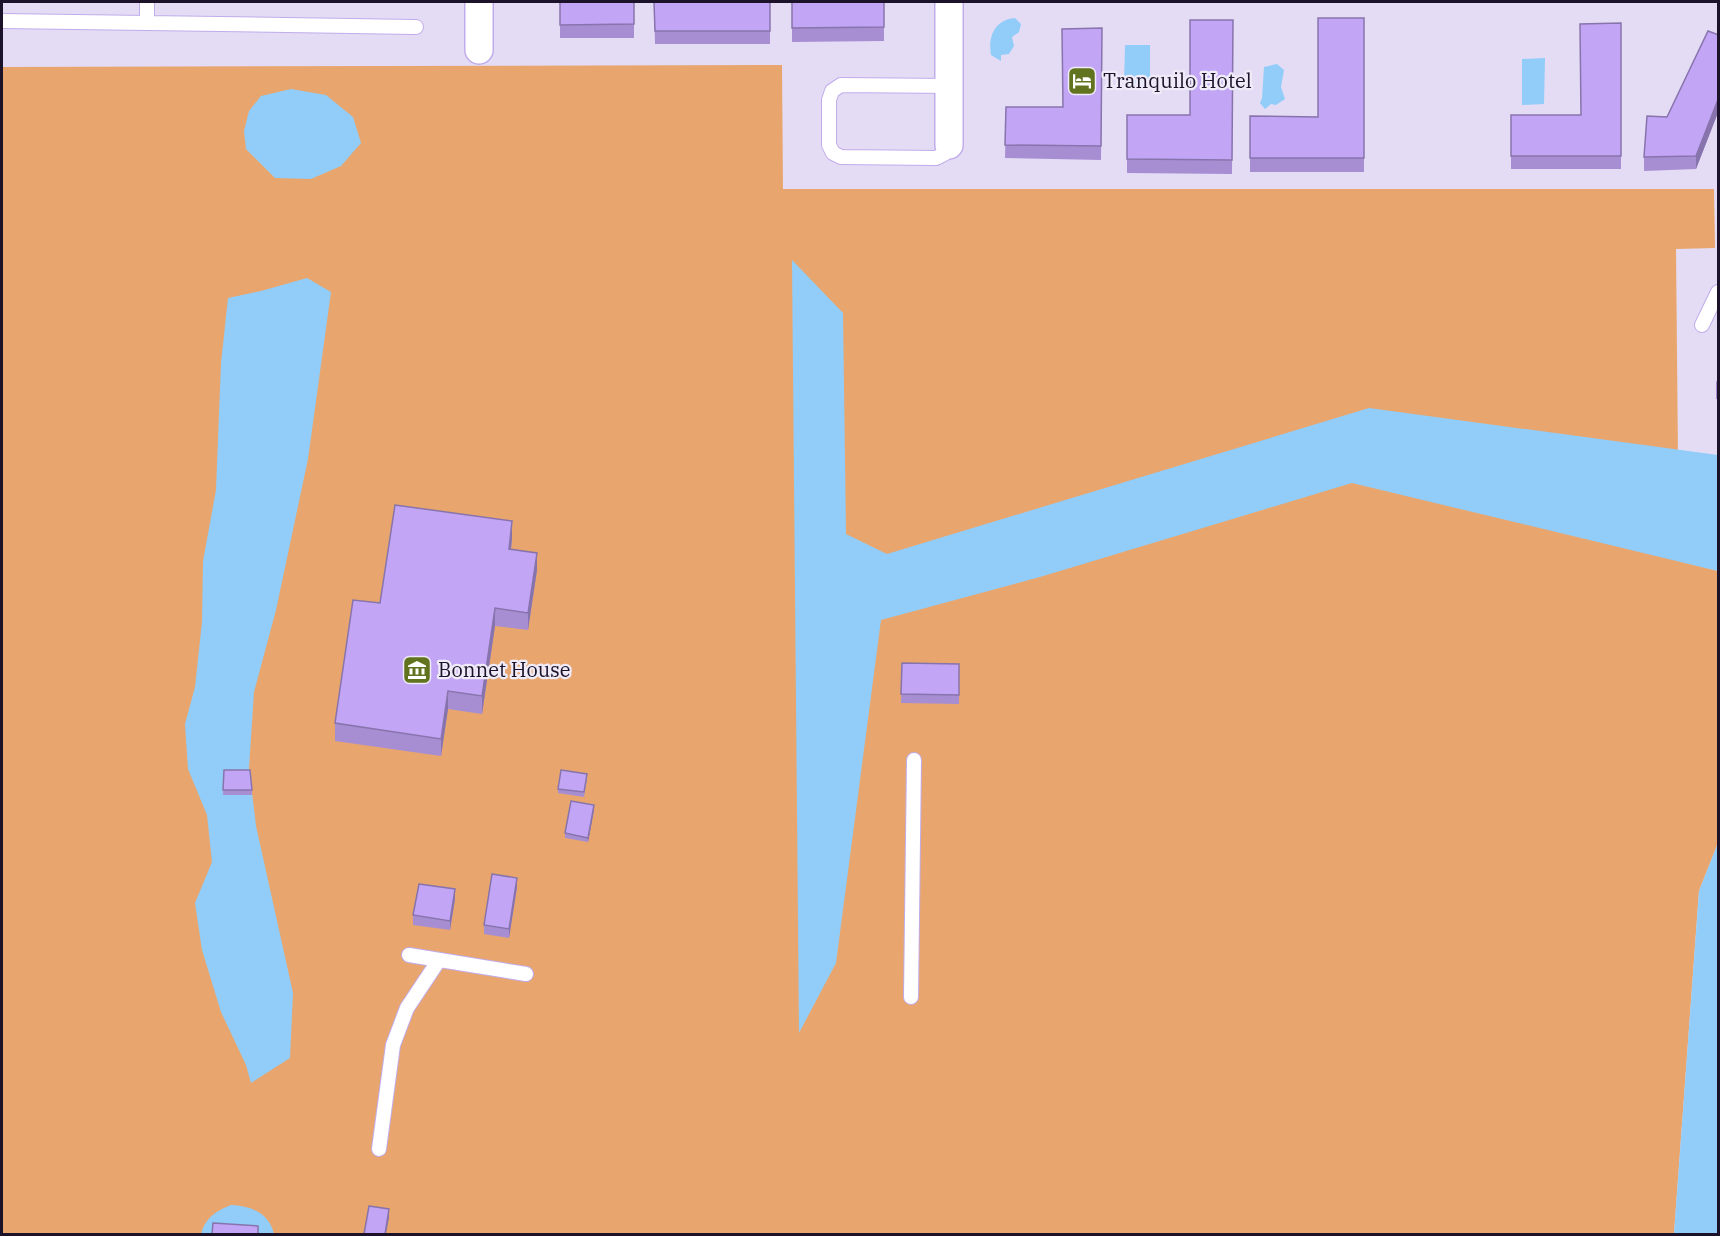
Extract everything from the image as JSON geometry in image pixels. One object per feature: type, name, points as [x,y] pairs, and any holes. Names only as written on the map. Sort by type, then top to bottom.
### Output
[{"type":"street","points":[[479,2],[479,50]]},
{"type":"street","points":[[949,2],[949,145]]},
{"type":"lane","points":[[147,2],[147,23]]},
{"type":"lane","points":[[2,21],[416,27]]},
{"type":"lane","points":[[949,86],[841,85],[832,92],[829,100],[828,145],[833,153],[842,157],[936,158],[944,153],[949,145]]},
{"type":"lane","points":[[1702,325],[1719,292]]},
{"type":"lane","points":[[912,997],[914,760]]},
{"type":"lane","points":[[409,955],[526,974]]},
{"type":"lane","points":[[379,1149],[393,1045],[407,1008],[439,960]]},
{"type":"shaded area","points":[[782,65],[783,189],[1714,189],[1715,248],[1676,249],[1679,561],[1718,571],[1718,843],[1699,891],[1674,1234],[2,1234],[2,67]]},
{"type":"water","points":[[1015,18],[1021,24],[1019,32],[1012,37],[1014,46],[1009,54],[1001,55],[1001,61],[991,55],[992,36],[994,30],[1002,22]]},
{"type":"water","points":[[1125,45],[1150,45],[1150,83],[1124,84]]},
{"type":"water","points":[[1545,58],[1544,104],[1522,105],[1522,59]]},
{"type":"water","points":[[1277,64],[1284,70],[1281,87],[1285,99],[1265,109],[1260,103],[1264,67]]},
{"type":"water","points":[[291,89],[326,95],[353,117],[361,143],[341,166],[311,179],[275,178],[246,149],[244,131],[249,111],[261,96]]},
{"type":"water","points":[[792,260],[843,313],[846,534],[887,554],[1369,408],[1718,455],[1718,571],[1352,483],[1040,577],[881,620],[836,963],[799,1033]]},
{"type":"water","points":[[307,278],[331,292],[308,459],[276,610],[254,692],[249,768],[256,826],[293,993],[290,1058],[251,1083],[246,1065],[221,1012],[202,950],[195,903],[212,862],[207,815],[188,769],[185,724],[195,687],[202,622],[203,561],[216,490],[221,363],[228,298]]},
{"type":"water","points":[[1718,843],[1718,1234],[1674,1234],[1699,891]]},
{"type":"water","points":[[231,1205],[253,1209],[264,1216],[274,1234],[201,1234],[205,1224],[212,1216]]},
{"type":"building","points":[[560,2],[634,2],[634,24],[560,25]]},
{"type":"building","points":[[654,2],[770,2],[770,31],[655,31]]},
{"type":"building","points":[[792,2],[884,2],[884,27],[792,28]]},
{"type":"building","points":[[1318,18],[1364,18],[1364,158],[1250,158],[1250,116],[1318,117]]},
{"type":"building","points":[[1190,20],[1233,20],[1232,160],[1127,159],[1127,115],[1190,115]]},
{"type":"building","points":[[1621,23],[1621,156],[1511,156],[1511,115],[1581,115],[1580,24]]},
{"type":"building","name":"Tranquilo Hotel","points":[[1102,28],[1101,146],[1005,145],[1006,107],[1063,107],[1062,29]]},
{"type":"building","points":[[1708,31],[1719,35],[1719,97],[1696,156],[1644,157],[1647,116],[1667,117]]},
{"type":"building","name":"Bonnet House","points":[[395,505],[512,521],[509,549],[537,553],[528,613],[495,608],[482,696],[448,691],[441,739],[335,723],[353,600],[380,603]]},
{"type":"building","points":[[902,663],[959,664],[959,695],[901,694]]},
{"type":"building","points":[[224,770],[250,770],[252,790],[223,790]]},
{"type":"building","points":[[561,770],[587,774],[584,792],[558,789]]},
{"type":"building","points":[[571,801],[594,805],[588,838],[565,833]]},
{"type":"building","points":[[492,874],[517,878],[509,929],[484,925]]},
{"type":"building","points":[[419,884],[455,889],[450,921],[413,915]]},
{"type":"building","points":[[369,1206],[389,1209],[385,1234],[364,1234]]},
{"type":"building","points":[[213,1223],[258,1226],[258,1234],[212,1234]]},
{"type":"place","name":"Tranquilo Hotel","points":[[1082,81]]},
{"type":"place","name":"Bonnet House","points":[[417,670]]}]
